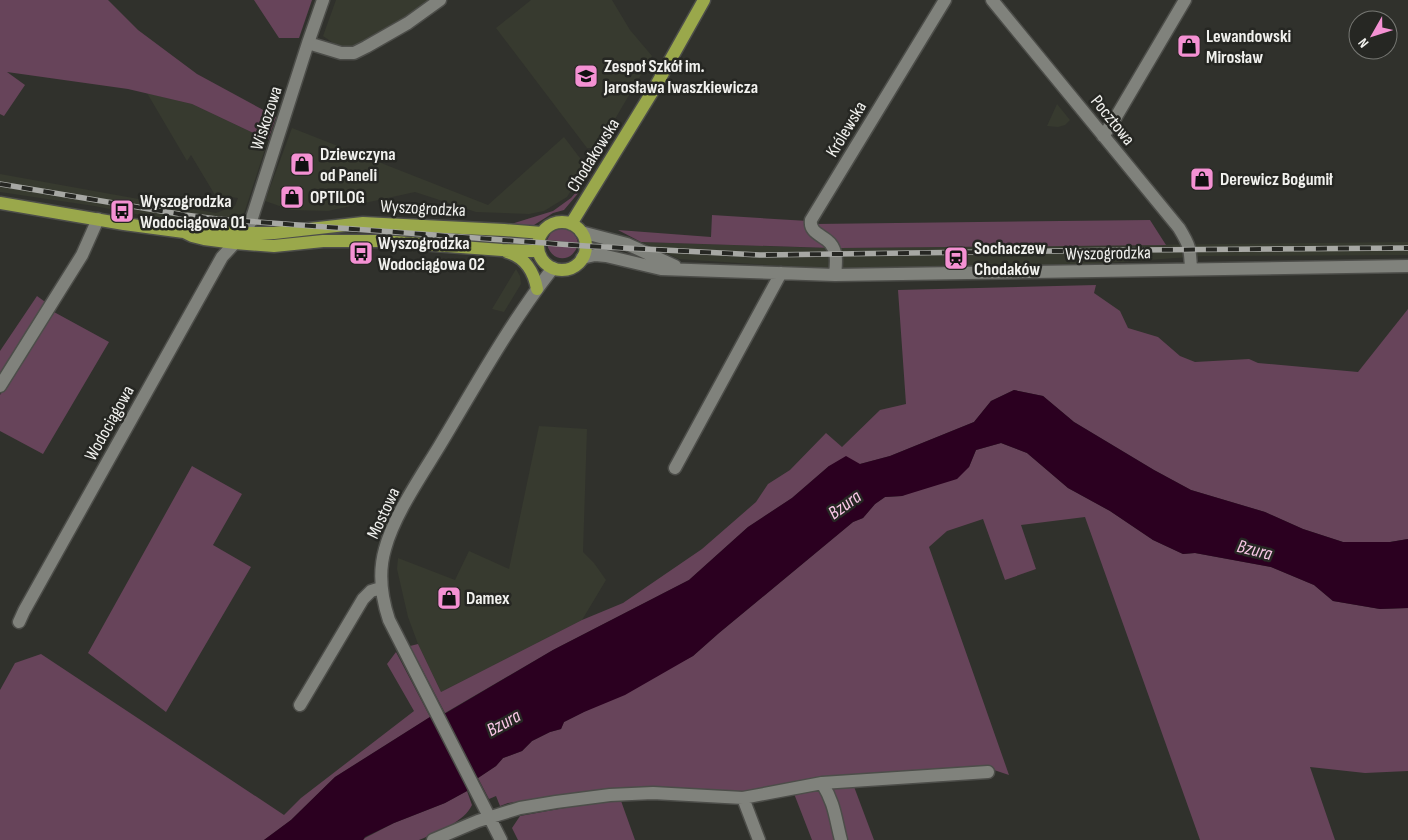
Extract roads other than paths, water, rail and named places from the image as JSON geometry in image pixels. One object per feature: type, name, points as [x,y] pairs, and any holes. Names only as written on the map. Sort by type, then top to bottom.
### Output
[{"type":"main road","name":"Chodakowska","points":[[576,228],[704,0]]},
{"type":"main road","name":"Wyszogrodzka","points":[[0,203],[98,220],[184,232],[192,236],[235,243],[274,246],[323,241],[380,241],[538,251]]},
{"type":"main road","points":[[558,222],[565,222],[576,228],[584,238],[586,246],[582,258],[572,267],[566,269],[553,268],[545,263],[538,251],[538,242],[546,228],[558,222]]},
{"type":"main road","name":"Wyszogrodzka","points":[[184,232],[193,227],[274,233],[363,223],[542,233]]},
{"type":"main road","points":[[502,250],[519,257],[526,264],[532,271],[536,289]]},
{"type":"street","name":"Wiskozowa","points":[[235,243],[251,221],[323,0]]},
{"type":"street","points":[[308,43],[341,53],[354,53],[408,23],[440,0]]},
{"type":"street","name":"Królewska","points":[[835,275],[836,260],[834,249],[830,243],[815,232],[810,223],[811,220],[945,0]]},
{"type":"street","name":"Pocztowa","points":[[992,0],[1179,228],[1188,243],[1191,270]]},
{"type":"street","points":[[1103,136],[1185,0]]},
{"type":"street","points":[[0,386],[82,255],[98,220]]},
{"type":"street","name":"Wyszogrodzka","points":[[576,228],[627,244],[690,271]]},
{"type":"street","name":"Wodociągowa","points":[[19,622],[222,257],[235,243]]},
{"type":"street","name":"Wyszogrodzka","points":[[582,258],[595,255],[606,256],[661,269],[690,271],[835,275],[1408,266]]},
{"type":"street","name":"Mostowa","points":[[501,840],[389,620],[380,579],[383,555],[397,517],[492,359],[536,289],[553,268]]},
{"type":"street","points":[[676,468],[781,273]]},
{"type":"street","points":[[300,705],[363,599],[371,591],[381,588]]},
{"type":"street","points":[[433,840],[520,808],[610,795],[653,793],[743,798],[822,783],[988,772]]},
{"type":"street","points":[[822,783],[830,795],[835,809],[841,840]]},
{"type":"street","points":[[743,798],[759,840]]},
{"type":"water","name":"Bzura","points":[[1014,390],[1043,396],[1074,422],[1191,490],[1265,512],[1303,529],[1343,542],[1390,542],[1408,539],[1408,608],[1380,609],[1333,601],[1314,585],[1271,567],[1195,553],[1183,554],[1153,540],[1110,511],[1068,488],[1027,453],[1001,443],[976,450],[969,467],[957,479],[902,496],[885,497],[875,504],[863,518],[853,522],[693,656],[625,695],[564,722],[561,729],[532,741],[522,751],[503,758],[496,766],[478,778],[467,791],[445,803],[394,823],[365,837],[363,840],[264,840],[291,820],[335,777],[430,717],[446,713],[553,650],[689,580],[748,527],[792,498],[829,466],[846,456],[860,464],[890,456],[974,422],[991,401]]},
{"type":"railway","points":[[0,184],[217,219],[586,246],[760,255],[1408,248]]},
{"type":"place","name":"Lewandowski Mirosław","points":[[1189,46]]},
{"type":"place","name":"Zespoł Szkół im. Jarosława Iwaszkiewicza","points":[[586,76]]},
{"type":"place","name":"Dziewczyna od Paneli","points":[[302,164]]},
{"type":"place","name":"Derewicz Bogumił","points":[[1202,179]]},
{"type":"place","name":"OPTILOG","points":[[292,197]]},
{"type":"place","name":"Wyszogrodzka Wodociągowa 01","points":[[122,211]]},
{"type":"place","name":"Wyszogrodzka Wodociągowa 02","points":[[361,253]]},
{"type":"place","name":"Sochaczew Chodaków","points":[[956,258]]},
{"type":"place","name":"Damex","points":[[449,598]]}]
